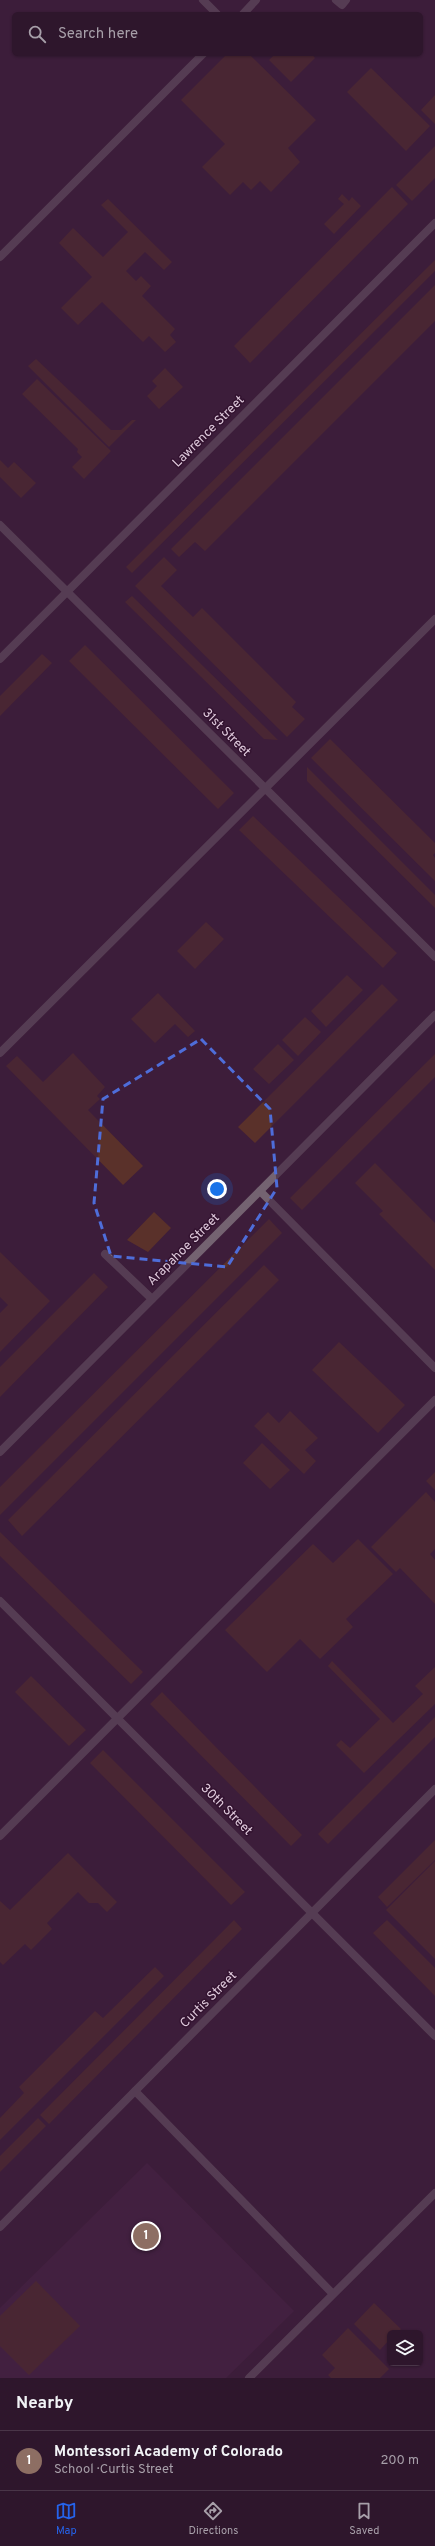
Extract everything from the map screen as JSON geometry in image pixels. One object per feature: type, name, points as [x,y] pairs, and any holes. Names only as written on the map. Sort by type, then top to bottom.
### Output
[{"type":"street","points":[[203,0],[215,12]]},
{"type":"street","points":[[244,12],[256,0]]},
{"type":"street","points":[[336,0],[342,5],[346,0]]},
{"type":"street","points":[[0,257],[201,56]]},
{"type":"street","name":"Lawrence Street","points":[[0,659],[435,223]]},
{"type":"street","name":"31st Street","points":[[0,525],[435,957]]},
{"type":"street","points":[[0,1053],[435,619]]},
{"type":"street","name":"Arapahoe Street","points":[[0,1452],[435,1015]]},
{"type":"street","points":[[260,1191],[435,1368]]},
{"type":"street","points":[[105,1254],[152,1299]]},
{"type":"street","points":[[0,1836],[435,1400]]},
{"type":"street","name":"30th Street","points":[[0,1601],[435,2036]]},
{"type":"street","name":"Curtis Street","points":[[0,2227],[435,1789]]},
{"type":"street","points":[[135,2091],[333,2294]]},
{"type":"street","points":[[249,2378],[435,2193]]},
{"type":"highlighted area","points":[[201,1039],[270,1109],[277,1188],[227,1267],[111,1256],[94,1203],[103,1099]]},
{"type":"shaded area","points":[[225,56],[251,56],[316,120],[288,148],[300,162],[271,192],[260,181],[251,190],[243,182],[230,195],[202,167],[225,144],[181,100]]},
{"type":"shaded area","points":[[273,56],[314,56],[315,58],[291,82],[269,60]]},
{"type":"shaded area","points":[[371,68],[430,126],[406,151],[347,92]]},
{"type":"shaded area","points":[[435,95],[435,124],[421,110]]},
{"type":"shaded area","points":[[435,146],[435,178],[412,201],[396,185]]},
{"type":"shaded area","points":[[392,187],[408,204],[250,363],[234,346]]},
{"type":"shaded area","points":[[342,194],[349,201],[352,197],[361,206],[334,234],[324,224],[344,204],[338,199]]},
{"type":"shaded area","points":[[108,199],[172,262],[164,270],[145,252],[126,271],[136,281],[141,276],[151,286],[142,296],[175,329],[170,335],[176,342],[165,352],[149,336],[143,342],[102,302],[78,325],[61,308],[92,277],[59,243],[73,228],[103,257],[128,232],[101,205]]},
{"type":"shaded area","points":[[435,260],[435,271],[132,573],[126,567]]},
{"type":"shaded area","points":[[435,285],[435,321],[205,551],[195,542],[179,557],[171,549]]},
{"type":"shaded area","points":[[36,359],[111,430],[121,430],[132,420],[136,420],[109,447],[28,366]]},
{"type":"shaded area","points":[[165,368],[183,387],[159,409],[147,396],[157,386],[152,381]]},
{"type":"shaded area","points":[[37,379],[111,451],[84,479],[72,467],[82,457],[77,452],[78,449],[22,394]]},
{"type":"shaded area","points":[[0,460],[8,468],[14,462],[36,483],[21,498],[0,477]]},
{"type":"shaded area","points":[[164,557],[177,570],[161,586],[193,617],[202,608],[296,702],[292,707],[305,719],[287,737],[135,586]]},
{"type":"shaded area","points":[[132,596],[278,740],[264,739],[125,602]]},
{"type":"shaded area","points":[[85,645],[234,793],[218,809],[69,661]]},
{"type":"shaded area","points":[[42,654],[52,663],[0,716],[0,696]]},
{"type":"shaded area","points":[[330,739],[435,843],[435,853],[433,855],[435,858],[435,881],[311,758]]},
{"type":"shaded area","points":[[307,767],[435,895],[435,908],[307,781]]},
{"type":"shaded area","points":[[253,816],[397,953],[383,968],[239,830]]},
{"type":"shaded area","points":[[206,922],[224,939],[195,969],[177,951]]},
{"type":"shaded area","points":[[347,975],[363,990],[326,1027],[311,1011]]},
{"type":"shaded area","points":[[382,984],[398,1000],[255,1143],[238,1127]]},
{"type":"shaded area","points":[[158,993],[195,1031],[188,1037],[175,1024],[155,1043],[131,1019]]},
{"type":"shaded area","points":[[305,1017],[321,1032],[298,1056],[282,1040]]},
{"type":"shaded area","points":[[278,1044],[294,1060],[269,1084],[253,1069]]},
{"type":"shaded area","points":[[73,1053],[105,1087],[97,1096],[100,1099],[88,1110],[143,1166],[123,1185],[6,1066],[17,1056],[43,1082]]},
{"type":"shaded area","points":[[435,1054],[435,1077],[302,1210],[290,1198]]},
{"type":"shaded area","points":[[375,1163],[435,1223],[435,1270],[379,1214],[383,1211],[355,1183]]},
{"type":"shaded area","points":[[154,1212],[171,1228],[148,1252],[127,1240]]},
{"type":"shaded area","points":[[269,1219],[282,1233],[0,1515],[0,1487]]},
{"type":"shaded area","points":[[0,1252],[50,1301],[0,1352],[0,1313],[8,1305],[0,1297]]},
{"type":"shaded area","points":[[264,1265],[279,1280],[22,1536],[8,1520]]},
{"type":"shaded area","points":[[94,1273],[108,1287],[0,1397],[0,1367]]},
{"type":"shaded area","points":[[339,1342],[405,1405],[378,1433],[312,1370]]},
{"type":"shaded area","points":[[290,1411],[318,1438],[305,1450],[316,1461],[304,1474],[254,1426],[268,1412],[279,1423]]},
{"type":"shaded area","points":[[262,1443],[290,1470],[270,1489],[243,1463]]},
{"type":"shaded area","points":[[435,1472],[435,1490],[426,1481]]},
{"type":"shaded area","points":[[426,1492],[435,1502],[435,1549],[430,1554],[435,1560],[435,1604],[400,1568],[396,1572],[371,1547]]},
{"type":"shaded area","points":[[0,1532],[143,1672],[131,1684],[0,1556]]},
{"type":"shaded area","points":[[358,1539],[393,1574],[346,1619],[353,1627],[320,1659],[300,1639],[267,1672],[225,1630],[313,1544],[333,1563]]},
{"type":"shaded area","points":[[332,1661],[393,1723],[423,1694],[415,1686],[435,1667],[435,1704],[364,1773],[336,1745],[341,1740],[350,1748],[380,1719],[328,1666]]},
{"type":"shaded area","points":[[31,1676],[86,1730],[69,1746],[15,1692]]},
{"type":"shaded area","points":[[162,1692],[302,1835],[291,1846],[150,1704]]},
{"type":"shaded area","points":[[435,1717],[435,1737],[328,1844],[318,1834]]},
{"type":"shaded area","points":[[103,1750],[245,1892],[231,1905],[90,1763]]},
{"type":"shaded area","points":[[435,1840],[435,1860],[387,1907],[378,1897]]},
{"type":"shaded area","points":[[68,1853],[117,1902],[107,1912],[98,1903],[89,1903],[78,1892],[47,1923],[52,1929],[31,1950],[25,1944],[3,1965],[0,1962],[0,1901],[10,1910]]},
{"type":"shaded area","points":[[435,1861],[435,1959],[386,1910]]},
{"type":"shaded area","points":[[234,1920],[242,1929],[49,2124],[40,2115]]},
{"type":"shaded area","points":[[387,1920],[435,1968],[435,1996],[373,1933]]},
{"type":"shaded area","points":[[155,1967],[164,1976],[0,2140],[0,2118],[24,2093],[19,2087],[95,2011],[103,2018]]},
{"type":"shaded area","points":[[38,2118],[46,2126],[0,2172],[0,2156]]},
{"type":"shaded area","points":[[147,2163],[294,2311],[226,2378],[0,2378],[0,2308]]},
{"type":"shaded area","points":[[36,2281],[80,2326],[29,2375],[0,2346],[0,2316]]},
{"type":"shaded area","points":[[374,2303],[401,2329],[387,2330],[387,2342],[380,2350],[354,2324]]},
{"type":"shaded area","points":[[348,2328],[389,2369],[380,2378],[331,2378],[328,2375],[335,2368],[322,2355]]},
{"type":"place","name":"Montessori Academy of Colorado","points":[[146,2236]]}]
